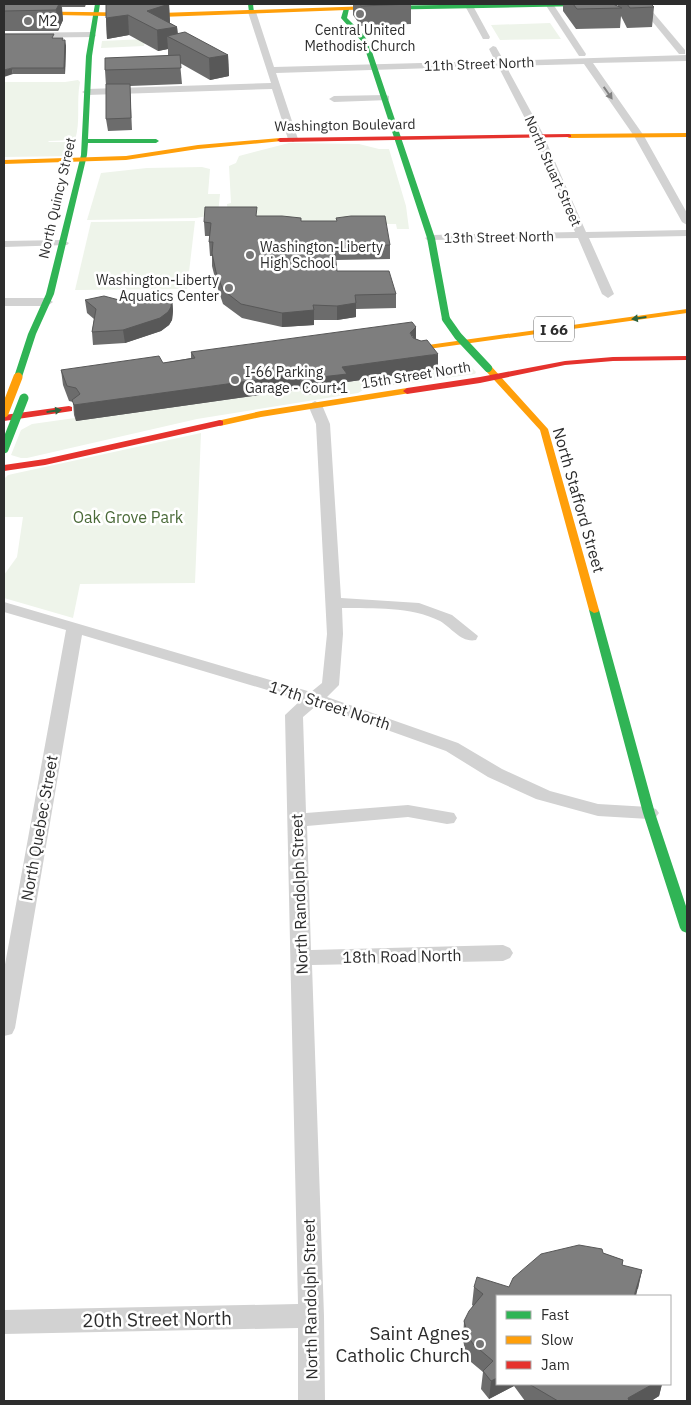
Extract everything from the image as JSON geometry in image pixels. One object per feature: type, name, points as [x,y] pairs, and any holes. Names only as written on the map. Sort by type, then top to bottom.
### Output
[{"type":"main road","points":[[348,6],[425,4]]},
{"type":"main road","points":[[4,11],[583,4]]},
{"type":"main road","name":"North Stafford Street","points":[[348,6],[344,20],[364,39],[386,98],[431,238],[446,319],[458,336],[544,429],[649,813],[687,928]]},
{"type":"main road","name":"North Quincy Street","points":[[4,416],[23,377],[32,334],[46,305],[87,141],[88,92],[92,35],[96,10]]},
{"type":"main road","name":"Washington Boulevard","points":[[4,162],[82,161],[126,158],[198,146],[293,139],[687,135]]},
{"type":"main road","points":[[87,141],[250,141]]},
{"type":"main road","name":"I 66","points":[[421,348],[687,311]]},
{"type":"main road","name":"I 66","points":[[431,358],[687,322]]},
{"type":"main road","name":"15th Street North","points":[[4,468],[45,462],[261,414],[496,377],[537,368],[588,360],[687,358]]},
{"type":"main road","name":"North Quincy Street","points":[[4,450],[24,398],[23,377]]},
{"type":"main road","points":[[4,406],[31,402]]},
{"type":"main road","points":[[4,416],[69,408]]},
{"type":"street","points":[[468,4],[486,37]]},
{"type":"street","points":[[549,4],[584,58],[639,136],[687,222]]},
{"type":"street","points":[[642,4],[685,55]]},
{"type":"street","points":[[251,8],[293,139]]},
{"type":"street","points":[[4,36],[92,35]]},
{"type":"street","name":"North Stuart Street","points":[[493,50],[539,137],[608,294]]},
{"type":"street","name":"11th Street North","points":[[271,70],[685,55]]},
{"type":"street","points":[[88,92],[276,86]]},
{"type":"street","points":[[334,99],[386,98]]},
{"type":"street","name":"13th Street North","points":[[431,238],[687,233]]},
{"type":"street","points":[[4,244],[62,244]]},
{"type":"street","points":[[4,302],[46,305]]},
{"type":"street","name":"North Randolph Street","points":[[311,1401],[311,1316],[294,715],[330,685],[335,634],[323,424],[316,406]]},
{"type":"street","points":[[334,603],[414,606],[446,618],[470,636]]},
{"type":"street","name":"17th Street North","points":[[4,607],[314,698],[452,747],[495,773],[543,795],[598,810],[649,813]]},
{"type":"street","name":"North Quebec Street","points":[[4,1028],[9,965],[75,627]]},
{"type":"street","points":[[297,820],[408,811],[447,818]]},
{"type":"street","name":"18th Road North","points":[[301,958],[502,954]]},
{"type":"street","name":"20th Street North","points":[[4,1322],[311,1316]]},
{"type":"green space","points":[[550,23],[561,39],[500,40],[491,25]]},
{"type":"green space","points":[[145,39],[144,46],[101,48],[102,41]]},
{"type":"green space","points":[[78,80],[80,82],[75,140],[48,142],[76,142],[71,156],[4,157],[4,82],[65,82]]},
{"type":"green space","points":[[289,143],[359,144],[379,149],[389,149],[406,206],[409,229],[397,229],[396,224],[368,224],[356,227],[228,216],[227,204],[231,203],[229,166],[236,163],[239,156]]},
{"type":"green space","points":[[202,167],[210,169],[208,194],[220,194],[218,214],[196,218],[87,220],[101,173],[147,168]]},
{"type":"green space","points":[[195,221],[187,289],[75,290],[91,222]]},
{"type":"green space","points":[[469,365],[476,372],[475,374],[365,389],[358,393],[197,419],[27,458],[11,455],[21,430],[32,424],[75,418],[76,421],[301,389],[304,395],[342,383]]},
{"type":"green space","name":"Oak Grove Park","points":[[201,433],[195,583],[80,584],[73,618],[4,598],[4,575],[17,557],[23,517],[4,517],[4,479],[8,475]]},
{"type":"building","points":[[5,4],[59,4],[56,10],[4,11]]},
{"type":"building","points":[[106,4],[169,4],[147,11],[177,27],[157,30],[128,15],[106,18]]},
{"type":"building","points":[[360,4],[412,4],[361,6]]},
{"type":"building","points":[[573,4],[613,4],[622,8],[577,9]]},
{"type":"building","points":[[627,4],[651,4],[654,7],[630,8]]},
{"type":"building","points":[[185,32],[228,55],[209,58],[167,36]]},
{"type":"building","points":[[4,34],[54,34],[52,38],[63,38],[62,40],[65,40],[64,68],[12,68],[4,70]]},
{"type":"building","points":[[180,55],[181,68],[105,70],[105,58]]},
{"type":"building","points":[[106,84],[130,84],[131,118],[106,119]]},
{"type":"building","name":"Washington-Liberty High School","points":[[205,207],[257,207],[256,216],[301,218],[301,221],[337,221],[336,218],[351,216],[385,216],[390,245],[334,246],[337,271],[389,271],[396,294],[355,295],[356,303],[337,306],[313,305],[314,310],[282,313],[241,304],[223,290],[216,272],[212,253],[213,242],[209,242],[211,223],[204,222]]},
{"type":"building","points":[[104,296],[119,300],[172,298],[171,307],[168,312],[160,318],[123,330],[92,332],[96,309],[85,300]]},
{"type":"building","points":[[412,322],[416,327],[410,333],[413,338],[421,341],[427,340],[438,354],[342,367],[347,374],[304,379],[300,374],[74,405],[72,400],[80,394],[76,388],[67,386],[61,370],[159,356],[163,363],[195,358],[191,352]]},
{"type":"building","points":[[579,1245],[602,1249],[603,1253],[623,1260],[622,1265],[642,1270],[634,1295],[496,1295],[496,1378],[491,1381],[483,1371],[493,1361],[473,1344],[468,1336],[464,1321],[469,1311],[483,1294],[474,1287],[477,1277],[509,1287],[513,1278],[541,1254]]},
{"type":"building","points":[[531,1385],[651,1385],[628,1398],[629,1401],[558,1401]]},
{"type":"traffic: fast","points":[[18,377],[32,334],[50,294],[84,155],[89,56],[97,4]]},
{"type":"traffic: fast","points":[[250,4],[252,12]]},
{"type":"traffic: fast","points":[[371,8],[583,4]]},
{"type":"traffic: fast","points":[[346,9],[344,18],[361,35],[366,43],[431,238],[446,319]]},
{"type":"traffic: fast","points":[[87,141],[156,141]]},
{"type":"traffic: fast","points":[[446,319],[458,336],[488,368]]},
{"type":"traffic: fast","points":[[4,449],[24,398]]},
{"type":"traffic: fast","points":[[594,610],[649,813],[687,928]]},
{"type":"traffic: slow","points":[[4,13],[160,15],[371,8]]},
{"type":"traffic: slow","points":[[569,136],[687,135]]},
{"type":"traffic: slow","points":[[4,162],[126,158],[198,147],[280,140]]},
{"type":"traffic: slow","points":[[421,348],[687,311]]},
{"type":"traffic: slow","points":[[488,368],[544,429],[594,610]]},
{"type":"traffic: slow","points":[[4,413],[18,377]]},
{"type":"traffic: slow","points":[[220,423],[261,414],[407,391]]},
{"type":"traffic: jam","points":[[280,140],[569,136]]},
{"type":"traffic: jam","points":[[407,391],[480,380],[565,363],[613,359],[687,358]]},
{"type":"traffic: jam","points":[[4,418],[69,409]]},
{"type":"traffic: jam","points":[[4,468],[45,462],[220,423]]},
{"type":"place","name":"Central United Methodist Church","points":[[360,14]]},
{"type":"place","name":"M2","points":[[28,21]]},
{"type":"place","name":"Washington-Liberty High School","points":[[250,255]]},
{"type":"place","name":"Washington-Liberty Aquatics Center","points":[[229,288]]},
{"type":"place","name":"I-66 Parking Garage - Court 1","points":[[235,380]]},
{"type":"place","name":"Saint Agnes Catholic Church","points":[[480,1344]]}]
